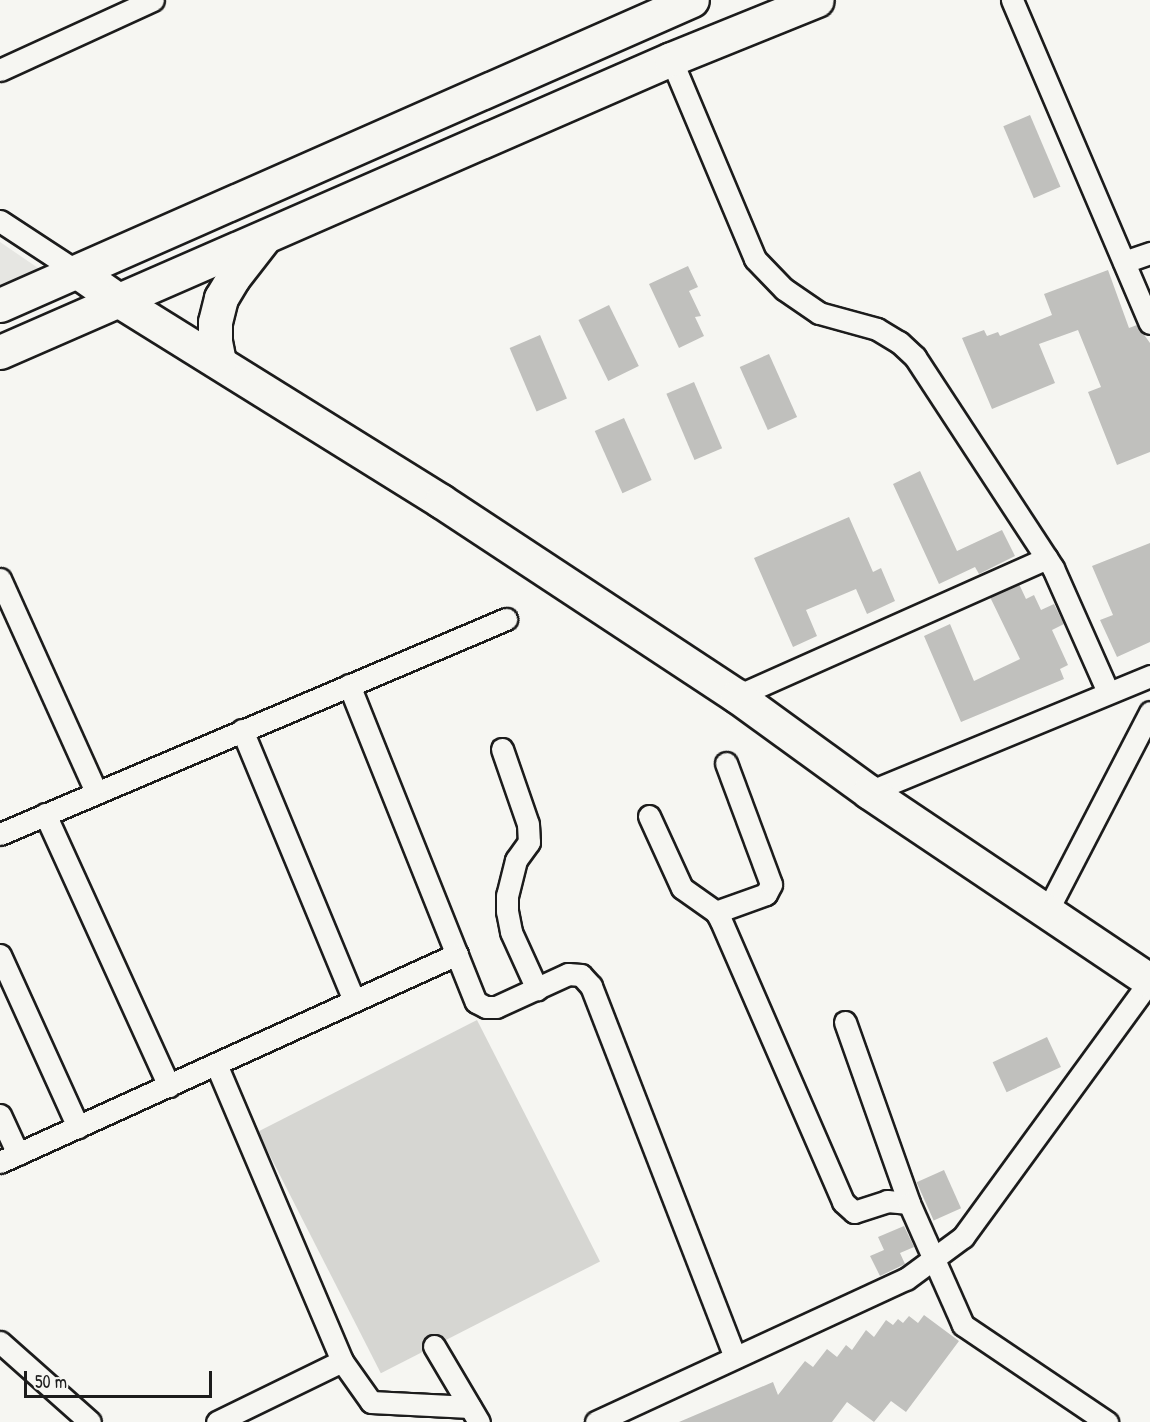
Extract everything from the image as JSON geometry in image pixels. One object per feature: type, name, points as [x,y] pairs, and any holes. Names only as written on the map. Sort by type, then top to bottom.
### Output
[{"type":"main road","points":[[0,305],[692,0]]},
{"type":"main road","points":[[0,352],[671,59],[818,0]]},
{"type":"main road","points":[[219,362],[215,341],[215,322],[221,298],[232,278],[266,235]]},
{"type":"main road","points":[[78,272],[118,300],[441,501],[737,696],[869,792],[1150,981]]},
{"type":"street","points":[[0,70],[153,0]]},
{"type":"street","points":[[1012,0],[1150,323]]},
{"type":"street","points":[[671,59],[755,259],[784,289],[819,313],[877,329],[898,342],[915,357],[1047,558],[1108,692]]},
{"type":"street","points":[[0,221],[78,272]]},
{"type":"street","points":[[1124,262],[1150,253]]},
{"type":"street","points":[[737,696],[1047,558]]},
{"type":"street","points":[[0,579],[96,792]]},
{"type":"street","points":[[0,834],[506,618]]},
{"type":"street","points":[[869,792],[1150,676]]},
{"type":"street","points":[[349,685],[476,1002],[486,1007],[496,1007],[568,974],[581,975],[591,986],[735,1357]]},
{"type":"street","points":[[1047,911],[1148,721]]},
{"type":"street","points":[[242,730],[354,1001]]},
{"type":"street","points":[[502,749],[528,824],[529,833],[529,842],[516,860],[507,895],[507,911],[511,932],[537,989]]},
{"type":"street","points":[[716,912],[766,894],[771,884],[726,763]]},
{"type":"street","points":[[45,814],[169,1086]]},
{"type":"street","points":[[649,816],[682,888],[716,912],[843,1202],[854,1212],[887,1201],[909,1203]]},
{"type":"street","points":[[0,1115],[9,1158],[457,954]]},
{"type":"street","points":[[0,955],[78,1127]]},
{"type":"street","points":[[596,1422],[906,1280],[963,1237],[1150,981]]},
{"type":"street","points":[[845,1022],[909,1203],[963,1325],[1107,1422]]},
{"type":"street","points":[[216,1064],[342,1361],[371,1402],[475,1414]]},
{"type":"street","points":[[0,1342],[82,1420]]},
{"type":"street","points":[[434,1346],[475,1414]]},
{"type":"street","points":[[217,1422],[342,1361]]},
{"type":"shaded area","points":[[0,242],[41,270],[0,286]]},
{"type":"shaded area","points":[[477,1020],[600,1261],[381,1373],[258,1132]]},
{"type":"building","points":[[1030,115],[1060,187],[1034,198],[1003,126]]},
{"type":"building","points":[[688,266],[698,287],[689,291],[701,316],[695,317],[704,336],[679,348],[649,284]]},
{"type":"building","points":[[1108,270],[1129,328],[1137,325],[1150,343],[1150,452],[1117,465],[1088,392],[1101,387],[1078,330],[1039,344],[1055,383],[992,409],[962,338],[984,330],[987,336],[998,332],[1000,336],[1052,315],[1044,294]]},
{"type":"building","points":[[609,305],[639,366],[608,381],[578,320]]},
{"type":"building","points":[[540,335],[567,399],[537,411],[510,348]]},
{"type":"building","points":[[769,354],[797,417],[768,430],[740,367]]},
{"type":"building","points":[[694,382],[722,448],[695,460],[666,394]]},
{"type":"building","points":[[624,418],[652,480],[622,493],[595,431]]},
{"type":"building","points":[[920,471],[957,551],[1002,530],[1015,556],[979,574],[975,567],[939,584],[893,484]]},
{"type":"building","points":[[849,517],[873,572],[881,568],[895,601],[867,614],[856,589],[806,610],[817,636],[793,647],[754,558]]},
{"type":"building","points":[[1150,543],[1150,642],[1117,657],[1100,620],[1113,615],[1092,566]]},
{"type":"building","points":[[1019,584],[1026,599],[1034,595],[1041,610],[1054,604],[1064,624],[1052,630],[1068,665],[1060,669],[1064,679],[961,722],[924,636],[950,624],[974,681],[1020,659],[990,597]]},
{"type":"building","points":[[1047,1037],[1061,1067],[1007,1092],[993,1062]]},
{"type":"building","points":[[944,1170],[961,1208],[934,1221],[917,1182]]},
{"type":"building","points":[[904,1226],[914,1247],[900,1253],[905,1264],[880,1276],[870,1256],[884,1250],[878,1237]]},
{"type":"building","points":[[924,1315],[959,1341],[906,1412],[891,1401],[874,1422],[847,1402],[832,1422],[679,1422],[773,1382],[778,1395],[805,1361],[813,1367],[827,1349],[837,1357],[846,1345],[852,1350],[866,1330],[874,1337],[886,1320],[893,1325],[898,1319],[903,1323],[909,1316],[918,1323]]}]
